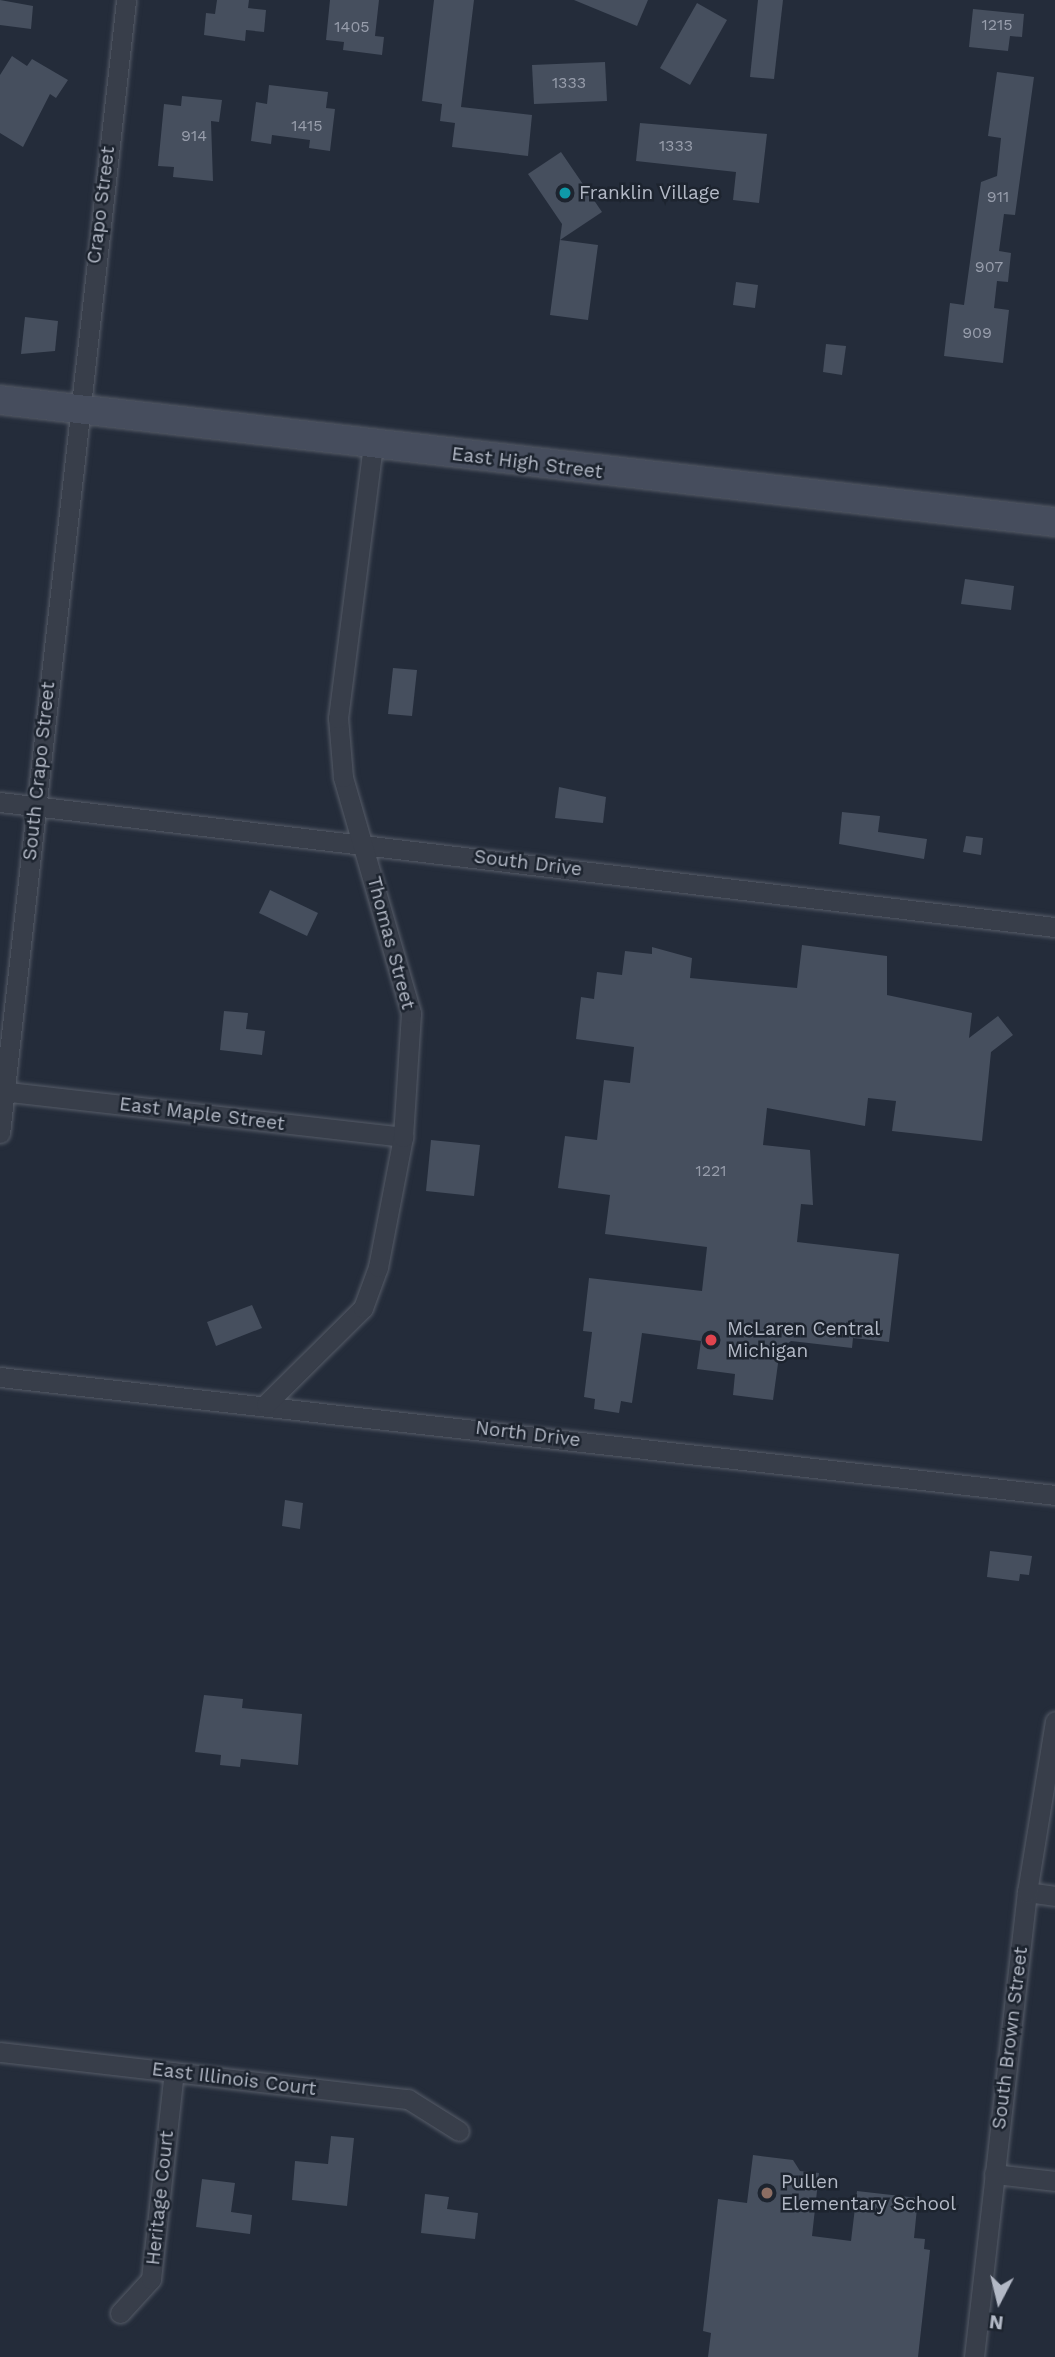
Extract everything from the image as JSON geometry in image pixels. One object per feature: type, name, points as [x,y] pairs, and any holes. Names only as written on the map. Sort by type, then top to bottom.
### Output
[{"type":"street","name":"Crapo Street","points":[[77,410],[126,0]]},
{"type":"street","name":"East High Street","points":[[0,400],[1055,522]]},
{"type":"street","name":"South Crapo Street","points":[[0,1133],[77,410]]},
{"type":"street","name":"Thomas Street","points":[[266,1404],[363,1308],[378,1267],[403,1137],[411,1013],[364,843],[343,778],[338,718],[373,443]]},
{"type":"street","name":"South Drive","points":[[0,802],[364,843],[1055,927]]},
{"type":"street","name":"East Maple Street","points":[[3,1091],[403,1137]]},
{"type":"street","name":"North Drive","points":[[0,1377],[266,1404],[1055,1494]]},
{"type":"street","name":"South Brown Street","points":[[974,2357],[1027,1892],[1055,1721]]},
{"type":"street","points":[[1027,1892],[1055,1896]]},
{"type":"street","name":"East Illinois Court","points":[[0,2052],[408,2099],[459,2130]]},
{"type":"street","name":"Heritage Court","points":[[120,2313],[151,2278],[174,2072]]},
{"type":"street","points":[[994,2174],[1055,2181]]},
{"type":"building","points":[[0,0],[33,6],[31,29],[0,25]]},
{"type":"building","points":[[217,0],[249,0],[248,8],[266,10],[264,32],[246,30],[245,41],[204,35],[206,13],[215,14]]},
{"type":"building","points":[[330,0],[379,0],[375,36],[384,37],[382,55],[343,50],[344,42],[326,40]]},
{"type":"building","points":[[434,0],[474,0],[461,107],[532,115],[528,156],[452,147],[455,123],[440,121],[442,104],[422,101]]},
{"type":"building","points":[[574,0],[648,0],[637,26]]},
{"type":"building","points":[[758,0],[783,0],[774,79],[750,77]]},
{"type":"building","points":[[697,3],[727,20],[690,85],[660,68]]},
{"type":"building","points":[[973,9],[1024,14],[1022,37],[1010,36],[1008,51],[969,47]]},
{"type":"building","points":[[12,56],[27,66],[32,59],[68,80],[56,98],[50,94],[23,147],[0,133],[0,75]]},
{"type":"building","points":[[605,62],[607,101],[534,104],[532,65]]},
{"type":"building","points":[[997,72],[1034,77],[1015,215],[1004,214],[999,251],[1011,253],[1008,282],[997,281],[994,308],[1009,310],[1003,363],[944,356],[950,303],[964,305],[981,182],[997,176],[1001,138],[988,136]]},
{"type":"building","points":[[269,85],[328,92],[326,108],[335,109],[330,151],[309,148],[310,140],[272,135],[271,144],[251,141],[256,102],[267,104]]},
{"type":"building","points":[[182,96],[222,100],[219,122],[211,121],[213,181],[173,177],[174,167],[158,166],[164,104],[181,106]]},
{"type":"building","points":[[640,123],[767,134],[759,203],[733,200],[736,172],[636,161]]},
{"type":"building","points":[[561,152],[602,212],[560,240],[598,245],[588,320],[550,315],[562,224],[528,174]]},
{"type":"building","points":[[736,282],[758,285],[755,308],[733,305]]},
{"type":"building","points":[[25,317],[58,321],[55,351],[21,354]]},
{"type":"building","points":[[826,344],[846,346],[842,375],[823,372]]},
{"type":"building","points":[[965,579],[1014,586],[1011,610],[961,604]]},
{"type":"building","points":[[393,668],[417,670],[412,716],[388,714]]},
{"type":"building","points":[[559,787],[606,797],[603,823],[555,818]]},
{"type":"building","points":[[842,812],[880,816],[878,832],[927,839],[924,859],[839,844]]},
{"type":"building","points":[[966,836],[983,838],[981,855],[963,852]]},
{"type":"building","points":[[270,890],[318,913],[307,936],[259,913]]},
{"type":"building","name":"McLaren Central Michigan","points":[[802,945],[887,956],[887,995],[972,1013],[969,1038],[998,1016],[1013,1035],[991,1052],[982,1141],[892,1131],[896,1101],[868,1098],[865,1126],[767,1108],[763,1145],[810,1150],[813,1205],[801,1204],[797,1242],[899,1254],[889,1342],[853,1338],[852,1348],[791,1341],[780,1349],[773,1400],[733,1395],[735,1374],[697,1369],[701,1341],[642,1333],[632,1403],[621,1401],[619,1413],[594,1409],[595,1399],[584,1397],[592,1332],[583,1331],[589,1278],[702,1291],[707,1247],[605,1234],[610,1195],[558,1188],[565,1136],[597,1140],[604,1080],[630,1083],[634,1047],[576,1039],[581,997],[594,999],[597,972],[622,975],[625,951],[652,954],[652,947],[692,958],[690,978],[797,988]]},
{"type":"building","points":[[224,1011],[248,1013],[246,1029],[265,1031],[262,1055],[220,1050]]},
{"type":"building","points":[[431,1140],[480,1145],[474,1196],[426,1191]]},
{"type":"building","points":[[252,1305],[262,1328],[216,1346],[207,1322]]},
{"type":"building","points":[[285,1500],[303,1503],[300,1529],[282,1526]]},
{"type":"building","points":[[990,1551],[1032,1556],[1029,1575],[1020,1574],[1019,1581],[987,1577]]},
{"type":"building","points":[[204,1695],[243,1699],[242,1708],[302,1714],[298,1765],[241,1759],[240,1767],[220,1765],[221,1755],[195,1752]]},
{"type":"building","points":[[331,2136],[354,2138],[347,2206],[292,2200],[295,2161],[328,2164]]},
{"type":"building","points":[[753,2155],[793,2160],[800,2171],[819,2173],[812,2236],[851,2241],[857,2191],[918,2198],[914,2238],[925,2239],[924,2249],[930,2250],[918,2357],[708,2357],[711,2333],[703,2331],[718,2199],[747,2203]]},
{"type":"building","points":[[202,2179],[235,2183],[231,2212],[252,2215],[250,2234],[196,2227]]},
{"type":"building","points":[[425,2194],[449,2197],[447,2209],[478,2213],[475,2239],[421,2233]]},
{"type":"place","name":"Franklin Village","points":[[565,193]]},
{"type":"place","name":"McLaren Central Michigan","points":[[711,1340]]},
{"type":"place","name":"Pullen Elementary School","points":[[767,2193]]}]
